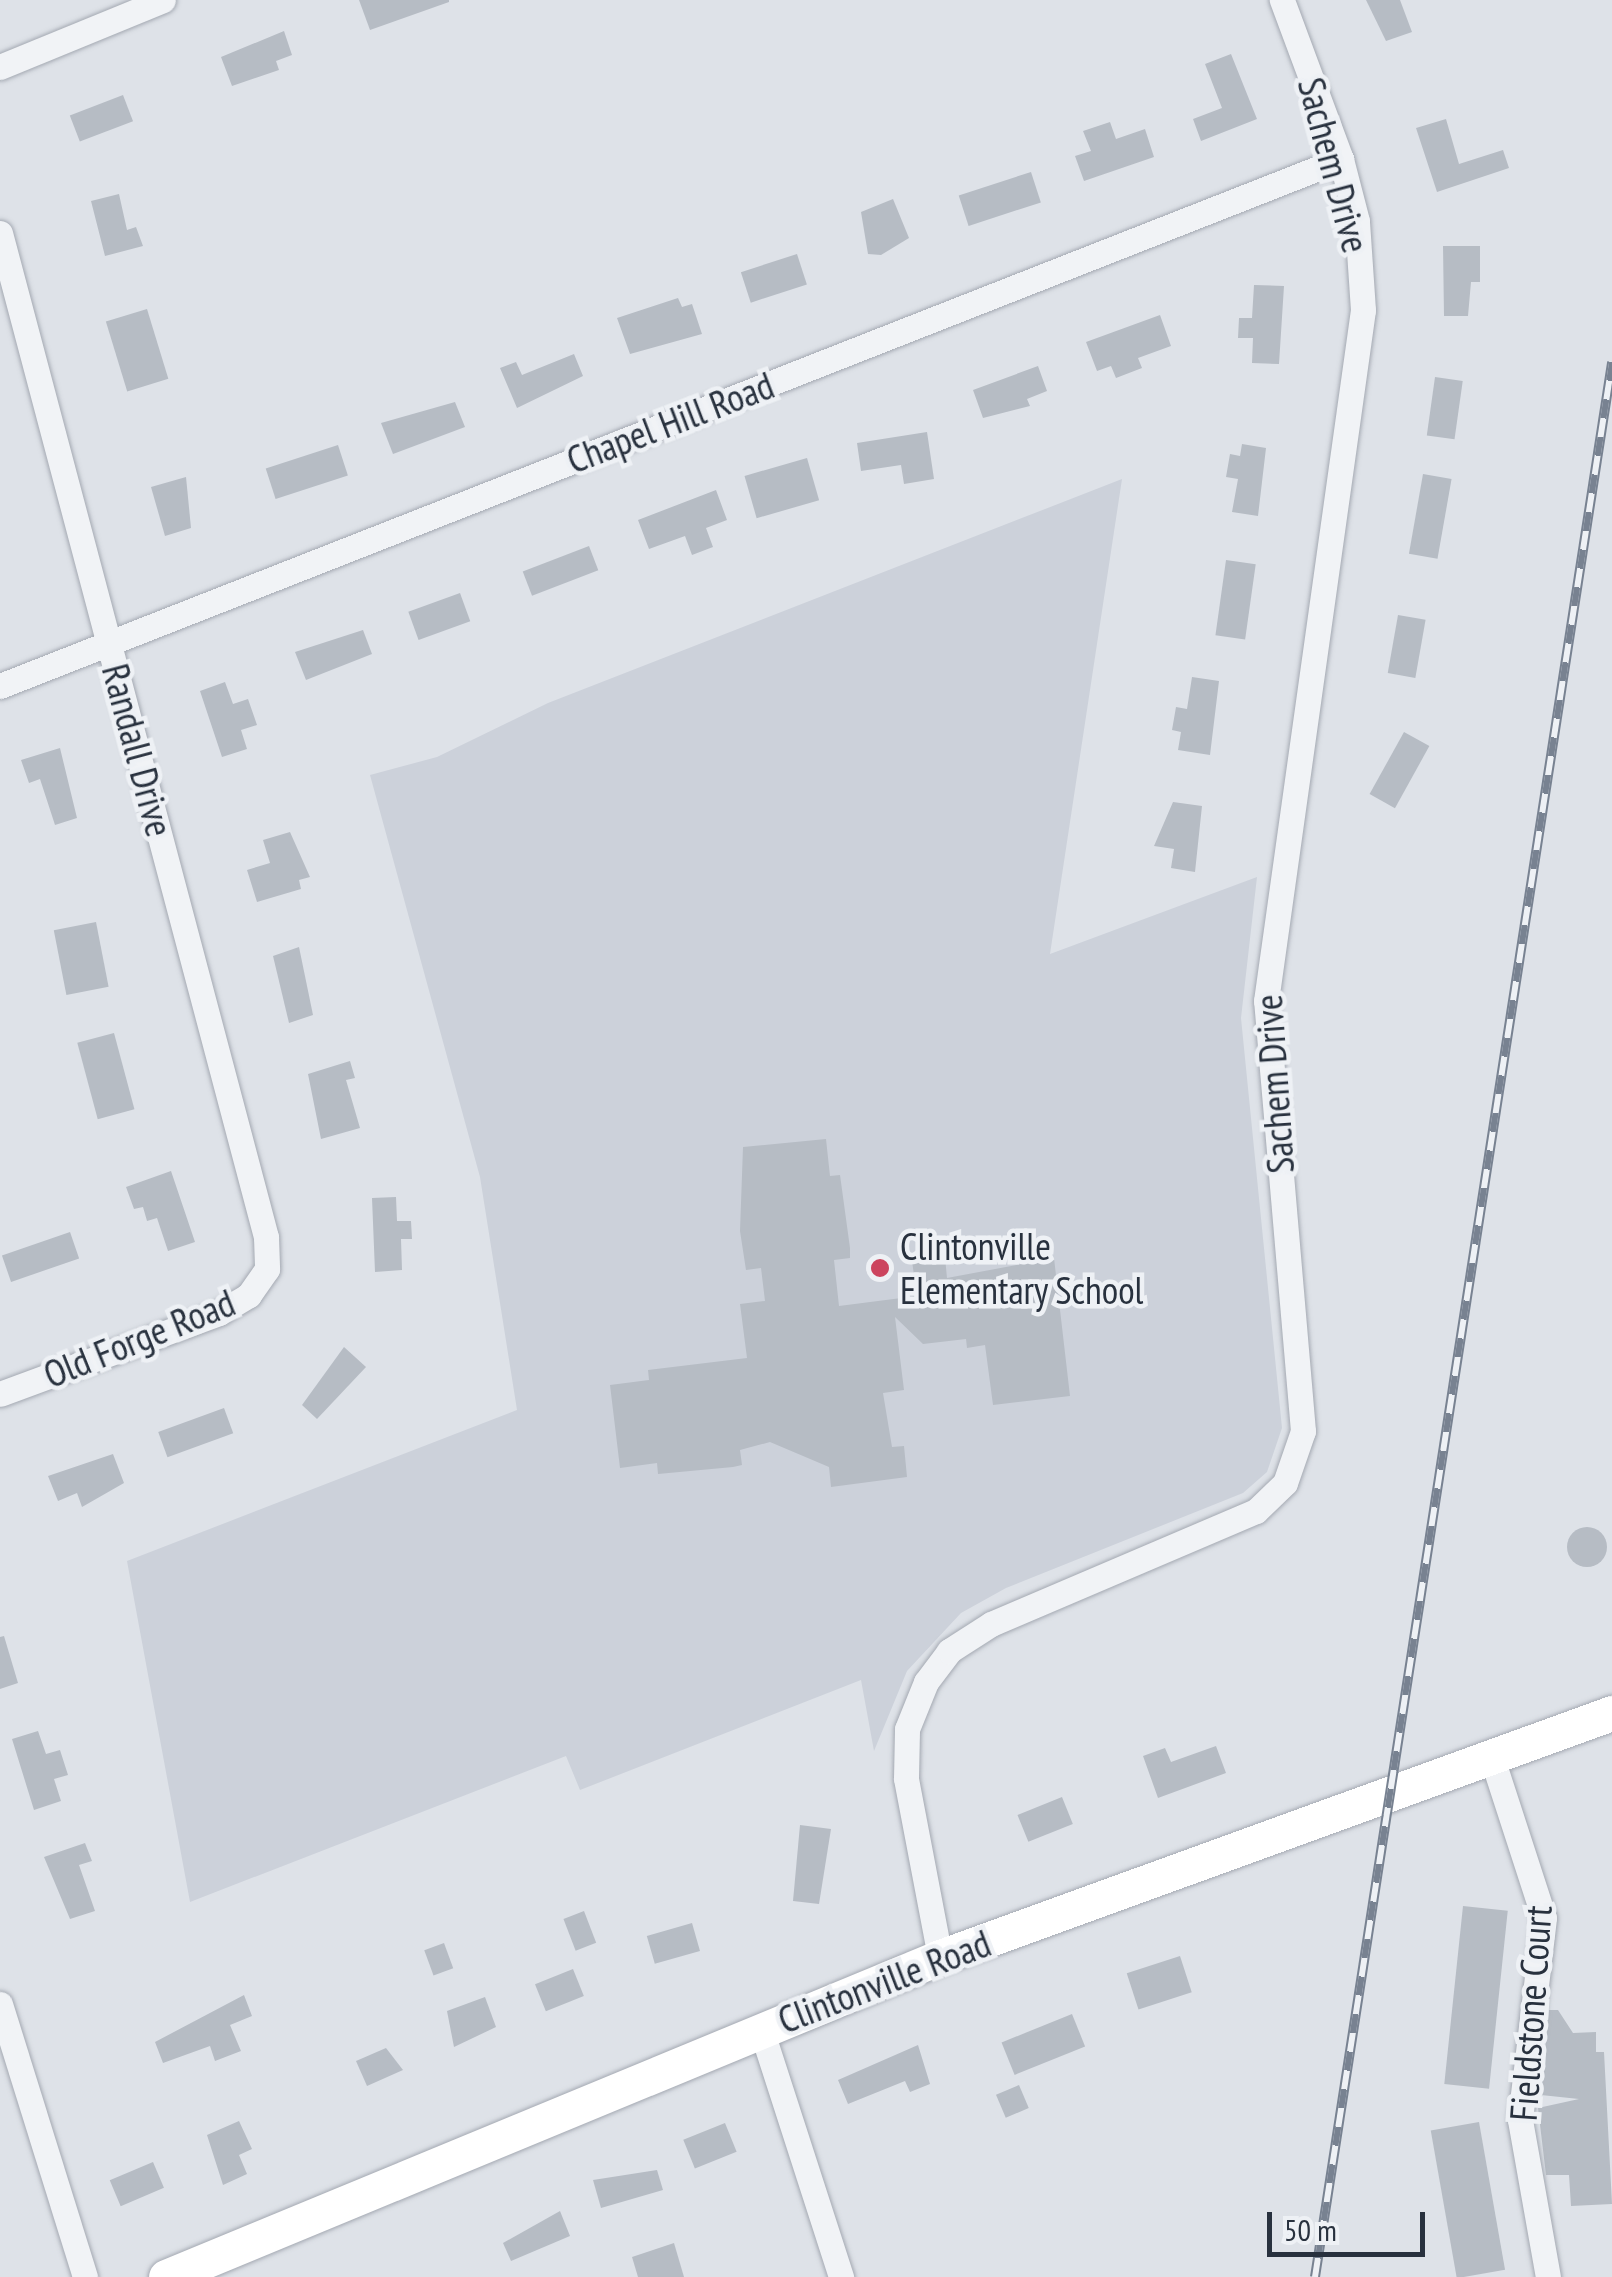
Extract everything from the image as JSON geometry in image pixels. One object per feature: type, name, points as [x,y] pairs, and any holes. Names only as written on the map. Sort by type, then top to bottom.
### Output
[{"type":"main road","name":"Clintonville Road","points":[[166,2277],[940,1957],[1612,1713]]},
{"type":"street","points":[[0,67],[163,0]]},
{"type":"street","name":"Sachem Drive","points":[[940,1957],[905,1748],[911,1713],[936,1667],[990,1624],[1256,1511],[1285,1482],[1300,1447],[1300,1366],[1266,1001],[1361,348],[1362,264],[1341,159],[1282,0]]},
{"type":"street","name":"Chapel Hill Road","points":[[0,686],[1341,159]]},
{"type":"street","name":"Randall Drive","points":[[0,232],[266,1238],[267,1268]]},
{"type":"street","name":"Old Forge Road","points":[[0,1394],[219,1313],[250,1295],[267,1268]]},
{"type":"street","name":"Fieldstone Court","points":[[1491,1755],[1544,1918],[1520,2120],[1548,2277]]},
{"type":"street","points":[[0,2004],[85,2277]]},
{"type":"street","points":[[761,2029],[841,2277]]},
{"type":"shaded area","name":"Clintonville Elementary School","points":[[1122,479],[1050,954],[1257,877],[1241,1018],[1282,1428],[1267,1472],[1243,1493],[1006,1588],[961,1613],[907,1671],[874,1751],[861,1680],[580,1790],[566,1756],[190,1902],[127,1561],[517,1410],[480,1177],[370,775],[437,757],[548,703]]},
{"type":"building","points":[[359,0],[449,0],[449,2],[370,30]]},
{"type":"building","points":[[1366,0],[1400,0],[1412,32],[1386,41]]},
{"type":"building","points":[[284,31],[292,55],[276,61],[279,70],[232,86],[221,57]]},
{"type":"building","points":[[1231,54],[1257,119],[1201,141],[1193,119],[1222,108],[1205,64]]},
{"type":"building","points":[[123,95],[133,121],[80,142],[70,115]]},
{"type":"building","points":[[1446,119],[1459,164],[1503,150],[1509,168],[1437,192],[1416,128]]},
{"type":"building","points":[[1110,122],[1116,139],[1145,129],[1154,157],[1084,181],[1075,156],[1091,151],[1083,131]]},
{"type":"building","points":[[1031,172],[1041,202],[969,226],[959,195]]},
{"type":"building","points":[[119,194],[127,230],[136,227],[143,246],[105,256],[91,201]]},
{"type":"building","points":[[893,199],[909,238],[881,255],[868,254],[861,212]]},
{"type":"building","points":[[1443,246],[1480,246],[1480,282],[1471,282],[1468,316],[1444,316]]},
{"type":"building","points":[[797,254],[807,284],[751,303],[741,272]]},
{"type":"building","points":[[1254,285],[1284,286],[1279,364],[1252,363],[1253,338],[1238,338],[1239,318],[1252,318]]},
{"type":"building","points":[[678,298],[682,307],[692,304],[702,334],[630,354],[617,318]]},
{"type":"building","points":[[147,309],[168,379],[127,391],[106,322]]},
{"type":"building","points":[[1160,315],[1171,346],[1138,358],[1142,368],[1116,378],[1111,366],[1097,371],[1086,342]]},
{"type":"building","points":[[574,354],[583,376],[517,408],[500,368],[516,362],[522,375]]},
{"type":"building","points":[[1038,366],[1047,391],[1027,399],[1030,406],[983,418],[973,390]]},
{"type":"building","points":[[1435,377],[1463,381],[1455,439],[1427,435]]},
{"type":"building","points":[[455,402],[465,427],[393,454],[381,423]]},
{"type":"building","points":[[927,432],[934,479],[904,484],[901,465],[861,471],[857,443]]},
{"type":"building","points":[[1242,444],[1266,448],[1258,516],[1232,512],[1238,479],[1226,477],[1230,454],[1240,456]]},
{"type":"building","points":[[338,445],[348,475],[276,499],[266,468]]},
{"type":"building","points":[[807,458],[819,500],[757,518],[745,476]]},
{"type":"building","points":[[1423,474],[1452,479],[1437,559],[1409,554]]},
{"type":"building","points":[[186,477],[191,528],[165,536],[151,487]]},
{"type":"building","points":[[716,490],[727,520],[706,528],[713,547],[692,555],[685,536],[649,549],[638,520]]},
{"type":"building","points":[[589,546],[598,570],[532,596],[523,571]]},
{"type":"building","points":[[1226,560],[1256,564],[1245,639],[1215,635]]},
{"type":"building","points":[[460,593],[470,621],[419,640],[408,612]]},
{"type":"building","points":[[1398,615],[1426,620],[1415,678],[1388,673]]},
{"type":"building","points":[[363,630],[372,654],[306,680],[295,652]]},
{"type":"building","points":[[1192,677],[1219,681],[1210,755],[1178,750],[1181,732],[1172,730],[1176,707],[1187,709]]},
{"type":"building","points":[[225,682],[233,704],[248,699],[257,725],[241,730],[247,749],[222,757],[200,691]]},
{"type":"building","points":[[1404,732],[1429,746],[1395,808],[1370,794]]},
{"type":"building","points":[[60,748],[77,818],[55,825],[40,779],[29,783],[21,760]]},
{"type":"building","points":[[1173,802],[1202,806],[1195,872],[1171,868],[1174,849],[1154,846]]},
{"type":"building","points":[[290,832],[310,877],[299,880],[301,889],[257,902],[247,870],[270,863],[263,840]]},
{"type":"building","points":[[96,922],[109,987],[66,995],[54,930]]},
{"type":"building","points":[[299,947],[313,1015],[289,1023],[273,956]]},
{"type":"building","points":[[114,1033],[134,1109],[98,1119],[77,1043]]},
{"type":"building","points":[[350,1061],[355,1078],[346,1080],[360,1128],[321,1139],[308,1074]]},
{"type":"building","points":[[826,1139],[830,1176],[840,1175],[850,1248],[850,1258],[834,1260],[839,1306],[917,1296],[912,1261],[945,1257],[947,1278],[1054,1258],[1070,1396],[993,1405],[985,1345],[967,1348],[966,1339],[923,1344],[895,1317],[904,1390],[883,1393],[892,1447],[904,1446],[907,1477],[831,1487],[829,1467],[770,1442],[740,1450],[742,1465],[733,1467],[658,1474],[657,1463],[620,1468],[610,1385],[649,1380],[648,1370],[747,1358],[740,1304],[765,1301],[761,1268],[746,1270],[740,1231],[743,1147]]},
{"type":"building","points":[[171,1171],[195,1242],[168,1251],[157,1218],[147,1221],[143,1207],[134,1209],[126,1187]]},
{"type":"building","points":[[396,1197],[397,1221],[411,1221],[412,1239],[401,1239],[402,1270],[375,1272],[372,1198]]},
{"type":"building","points":[[70,1232],[79,1258],[11,1282],[2,1255]]},
{"type":"building","points":[[344,1347],[366,1367],[317,1419],[302,1405]]},
{"type":"building","points":[[224,1408],[233,1433],[167,1457],[158,1432]]},
{"type":"building","points":[[113,1454],[124,1483],[82,1507],[77,1493],[58,1501],[48,1476]]},
{"type":"building","points":[[1587,1527],[1601,1533],[1607,1547],[1601,1561],[1587,1567],[1573,1561],[1567,1547],[1573,1533]]},
{"type":"building","points":[[4,1636],[18,1683],[0,1689],[0,1637]]},
{"type":"building","points":[[38,1731],[46,1754],[60,1750],[68,1775],[54,1779],[61,1801],[34,1810],[12,1739]]},
{"type":"building","points":[[1216,1746],[1226,1773],[1158,1798],[1143,1756],[1165,1748],[1171,1762]]},
{"type":"building","points":[[1062,1797],[1073,1824],[1028,1842],[1017,1815]]},
{"type":"building","points":[[800,1825],[831,1829],[819,1904],[793,1901]]},
{"type":"building","points":[[85,1843],[92,1861],[79,1865],[95,1911],[70,1919],[44,1857]]},
{"type":"building","points":[[1463,1906],[1508,1911],[1489,2089],[1444,2084]]},
{"type":"building","points":[[584,1911],[596,1943],[576,1951],[563,1919]]},
{"type":"building","points":[[692,1923],[700,1951],[655,1964],[647,1936]]},
{"type":"building","points":[[444,1943],[453,1968],[434,1976],[424,1950]]},
{"type":"building","points":[[1180,1956],[1192,1992],[1138,2009],[1127,1973]]},
{"type":"building","points":[[573,1969],[584,1996],[546,2011],[535,1984]]},
{"type":"building","points":[[244,1995],[252,2016],[230,2025],[241,2051],[215,2061],[210,2046],[163,2063],[155,2042]]},
{"type":"building","points":[[485,1997],[496,2027],[454,2047],[447,2011]]},
{"type":"building","points":[[1549,2010],[1558,2010],[1573,2033],[1596,2032],[1596,2052],[1604,2052],[1612,2204],[1571,2206],[1569,2175],[1546,2175],[1538,2108],[1579,2099],[1541,2095]]},
{"type":"building","points":[[1072,2014],[1085,2046],[1015,2075],[1002,2042]]},
{"type":"building","points":[[918,2045],[930,2084],[910,2092],[905,2081],[848,2104],[838,2080]]},
{"type":"building","points":[[386,2048],[403,2070],[367,2086],[356,2061]]},
{"type":"building","points":[[1019,2085],[1029,2108],[1006,2118],[996,2095]]},
{"type":"building","points":[[239,2121],[252,2149],[239,2155],[247,2174],[223,2185],[207,2135]]},
{"type":"building","points":[[1479,2122],[1505,2270],[1457,2277],[1431,2131]]},
{"type":"building","points":[[725,2123],[737,2152],[695,2169],[683,2140]]},
{"type":"building","points":[[153,2162],[164,2188],[121,2206],[110,2180]]},
{"type":"building","points":[[657,2170],[663,2190],[601,2208],[593,2180]]},
{"type":"building","points":[[560,2211],[570,2236],[511,2261],[503,2243]]},
{"type":"building","points":[[674,2243],[684,2277],[638,2277],[632,2257]]},
{"type":"railway","points":[[1315,2277],[1612,362]]},
{"type":"place","name":"Clintonville Elementary School","points":[[880,1268]]}]
